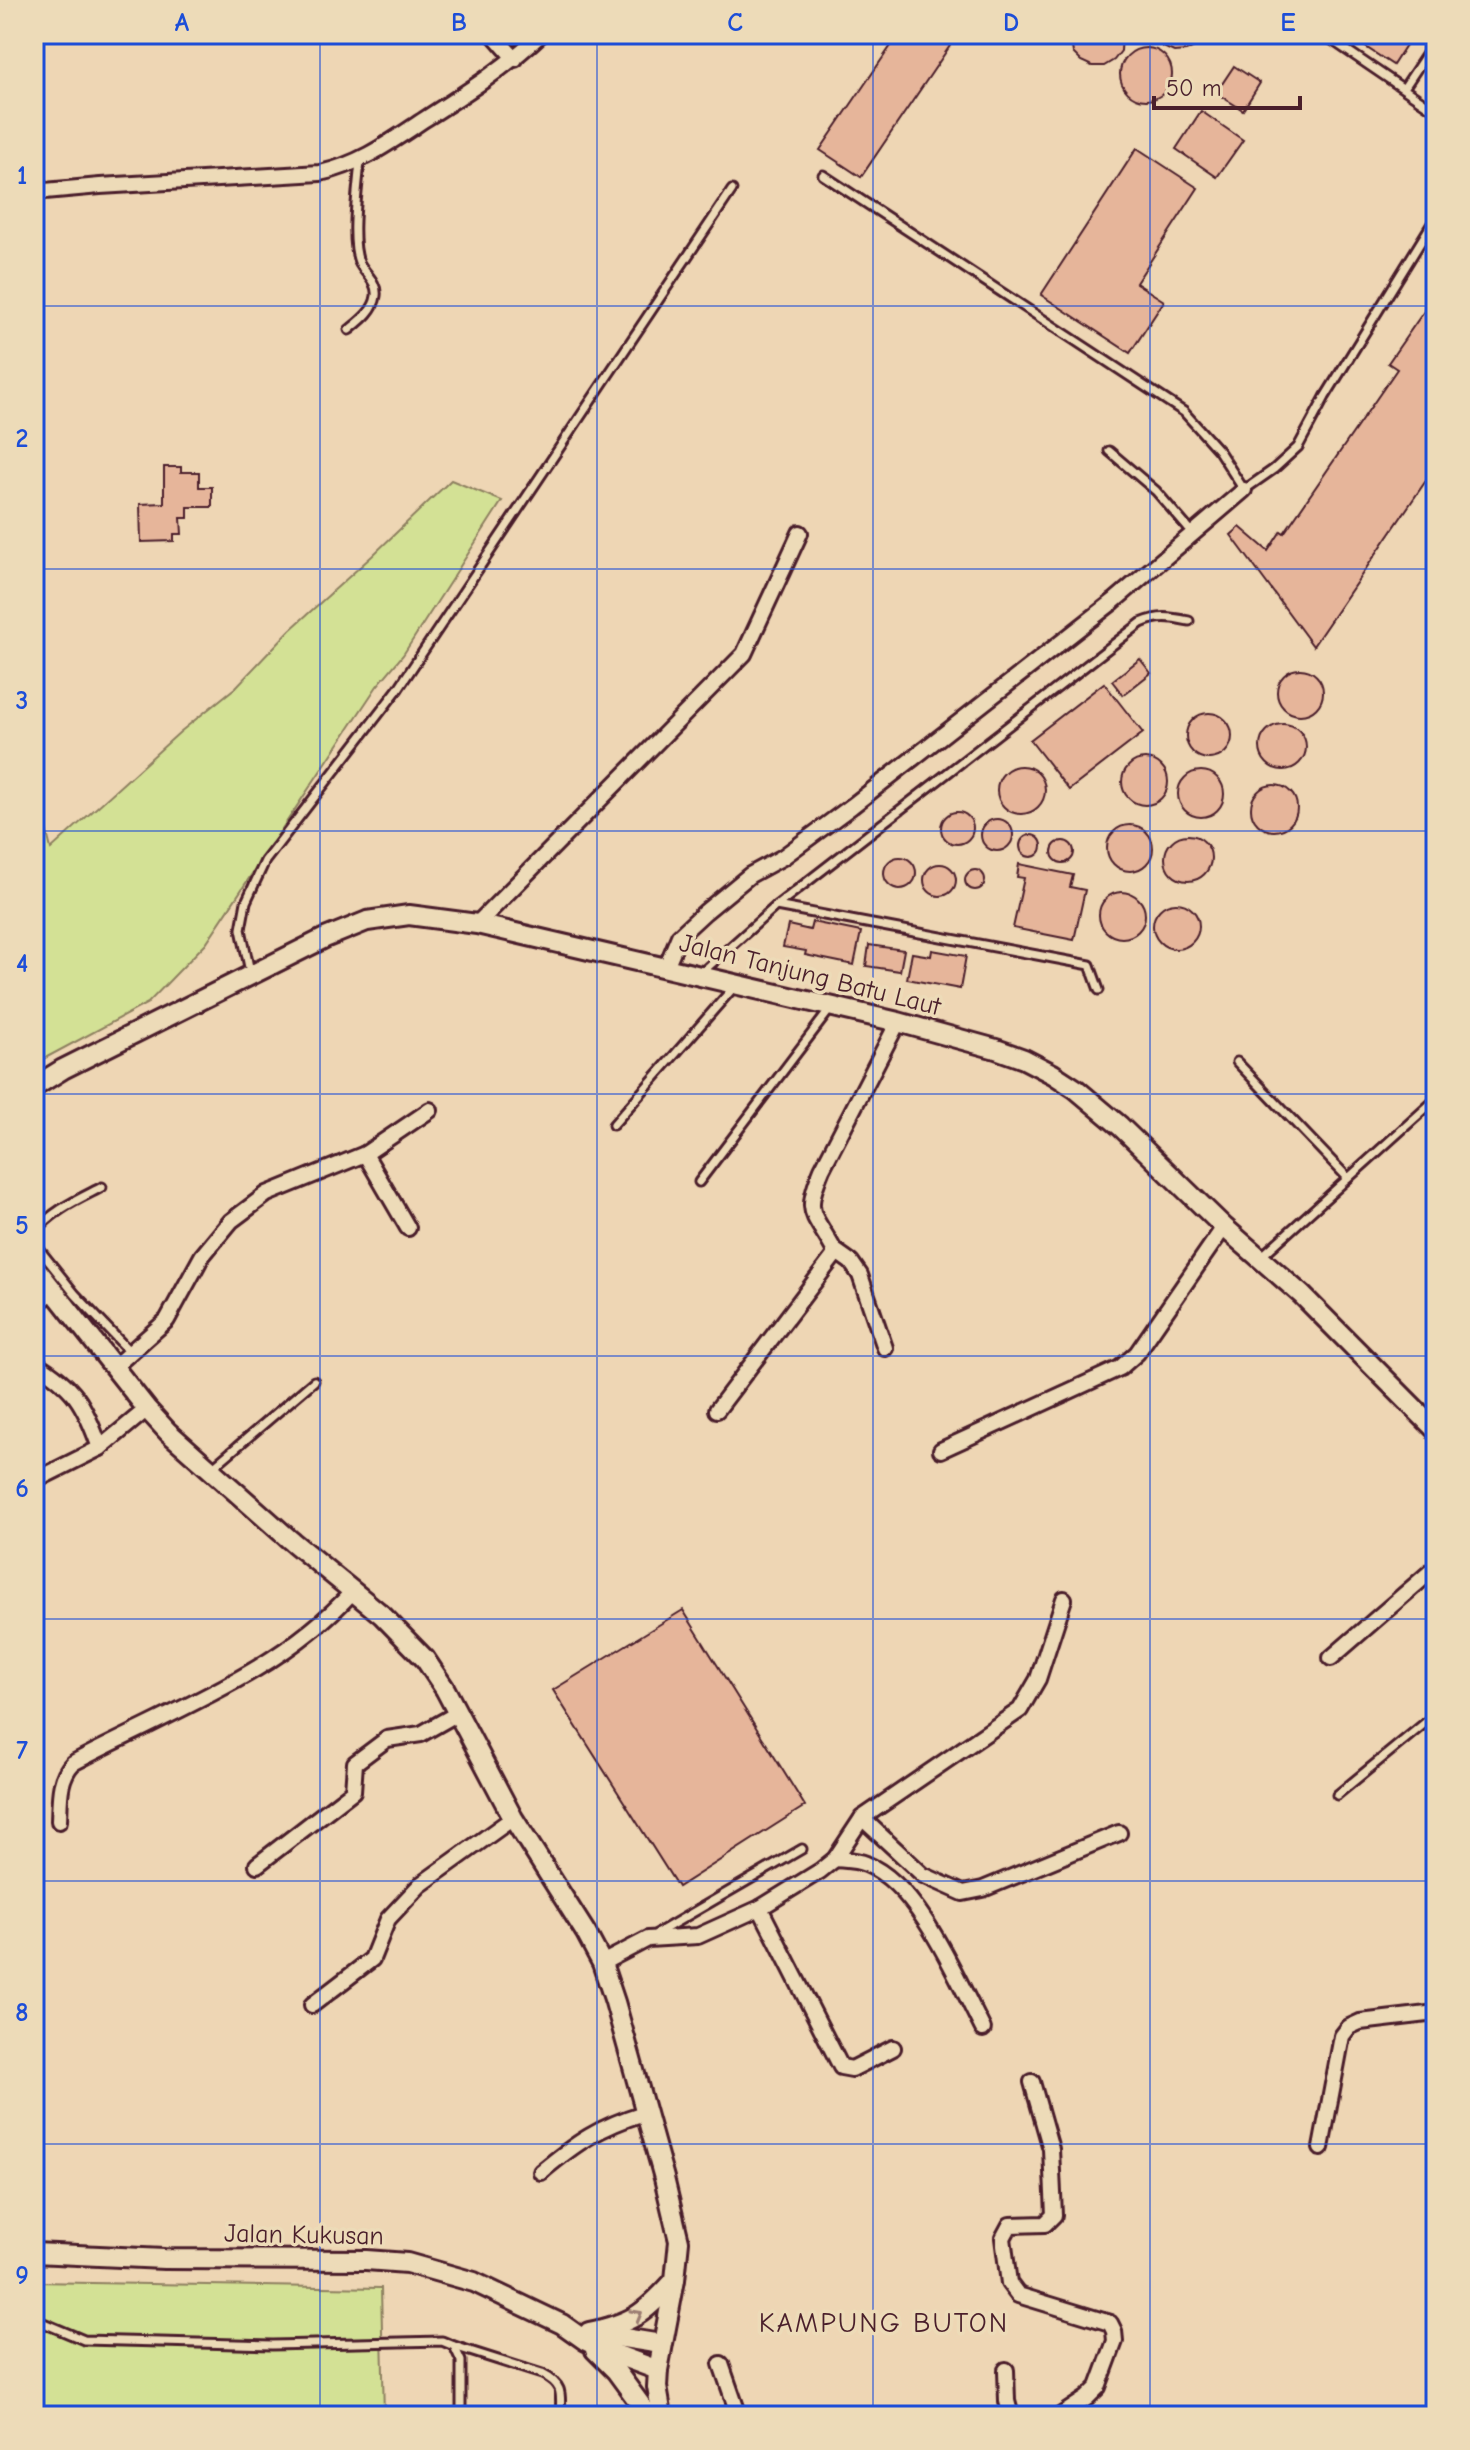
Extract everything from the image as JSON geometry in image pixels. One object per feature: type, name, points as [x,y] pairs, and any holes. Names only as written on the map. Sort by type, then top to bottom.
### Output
[{"type":"street","points":[[493,34],[515,59]]},
{"type":"street","points":[[34,192],[320,173],[344,168],[360,161],[487,79],[515,59],[541,34]]},
{"type":"street","points":[[666,967],[679,936],[705,912],[750,875],[783,857],[852,806],[1114,601],[1244,490]]},
{"type":"street","points":[[477,924],[744,654],[800,533]]},
{"type":"street","name":"Jalan Tanjung Batu Laut","points":[[34,1087],[63,1069],[325,938],[367,921],[409,915],[477,924],[898,1022],[1024,1059],[1053,1074],[1098,1106],[1224,1227],[1302,1295],[1436,1430]]},
{"type":"street","points":[[885,1348],[860,1275],[851,1262],[834,1250],[812,1212],[810,1202],[822,1169],[898,1022]]},
{"type":"street","name":"Jalan Tanjung Batu Laut","points":[[34,1079],[63,1069]]},
{"type":"street","points":[[114,1367],[167,1320],[202,1256],[231,1221],[267,1194],[365,1154],[430,1110]]},
{"type":"street","points":[[365,1154],[408,1228]]},
{"type":"street","points":[[941,1450],[1120,1368],[1137,1353],[1224,1227]]},
{"type":"street","points":[[717,1410],[831,1262],[834,1250]]},
{"type":"street","points":[[34,1266],[168,1432],[400,1631],[425,1659],[445,1689],[513,1818],[586,1933],[602,1963],[627,2044],[679,2241],[658,2370],[657,2387],[662,2416]]},
{"type":"street","points":[[34,1305],[54,1291]]},
{"type":"street","points":[[34,1362],[69,1387],[81,1403],[100,1448]]},
{"type":"street","points":[[34,1481],[100,1448],[147,1409]]},
{"type":"street","points":[[1331,1658],[1436,1567]]},
{"type":"street","points":[[59,1821],[61,1785],[65,1771],[73,1763],[266,1663],[321,1623],[353,1591]]},
{"type":"street","points":[[602,1963],[648,1939],[698,1936],[760,1908],[835,1859],[862,1818],[1020,1710],[1038,1679],[1064,1599]]},
{"type":"street","points":[[257,1865],[353,1791],[355,1763],[387,1739],[421,1734],[458,1713]]},
{"type":"street","points":[[312,2005],[372,1959],[388,1919],[420,1885],[513,1818]]},
{"type":"street","points":[[862,1818],[923,1875],[963,1893],[983,1889],[1119,1833]]},
{"type":"street","points":[[835,1859],[865,1863],[895,1881],[922,1913],[983,2029]]},
{"type":"street","points":[[760,1908],[841,2067],[852,2069],[893,2048]]},
{"type":"street","points":[[1321,2148],[1342,2036],[1349,2027],[1360,2022],[1436,2013]]},
{"type":"street","points":[[1032,2082],[1051,2149],[1054,2215],[1045,2224],[1010,2225],[1004,2232],[1009,2283],[1018,2295],[1110,2323],[1115,2341],[1098,2387],[1060,2416]]},
{"type":"street","points":[[541,2172],[572,2146],[598,2130],[644,2113]]},
{"type":"street","name":"Jalan Kukusan","points":[[34,2253],[164,2259],[407,2263],[474,2282],[658,2370]]},
{"type":"street","points":[[649,2416],[588,2336],[619,2326],[647,2310],[675,2280]]},
{"type":"street","name":"Jalan Kukusan","points":[[588,2336],[661,2344]]},
{"type":"street","points":[[721,2364],[739,2416]]},
{"type":"street","points":[[1006,2370],[1011,2416]]},
{"type":"lane","points":[[1323,34],[1436,111]]},
{"type":"lane","points":[[1404,88],[1436,40]]},
{"type":"lane","points":[[349,330],[369,313],[377,295],[374,284],[360,264],[355,245],[360,161]]},
{"type":"lane","points":[[823,175],[1184,412],[1219,451],[1244,490],[1298,447],[1325,397],[1436,217]]},
{"type":"lane","points":[[251,975],[241,929],[246,902],[265,861],[398,689],[732,190]]},
{"type":"lane","points":[[1109,451],[1156,491],[1193,534]]},
{"type":"lane","points":[[698,975],[776,906],[1141,623],[1156,616],[1189,621]]},
{"type":"lane","points":[[776,906],[1090,965],[1099,990]]},
{"type":"lane","points":[[613,1125],[736,985]]},
{"type":"lane","points":[[699,1182],[832,1006]]},
{"type":"lane","points":[[1237,1062],[1348,1178]]},
{"type":"lane","points":[[1260,1258],[1436,1099]]},
{"type":"lane","points":[[34,1233],[61,1208],[102,1187]]},
{"type":"lane","points":[[34,1240],[75,1294],[130,1352]]},
{"type":"lane","points":[[210,1470],[314,1381]]},
{"type":"lane","points":[[1337,1795],[1436,1714]]},
{"type":"lane","points":[[648,1939],[802,1849]]},
{"type":"lane","points":[[34,2319],[84,2340],[272,2345],[442,2341],[555,2380],[561,2392],[560,2416]]},
{"type":"lane","points":[[454,2346],[461,2361],[461,2416]]},
{"type":"green space","points":[[451,480],[502,501],[403,655],[377,686],[206,943],[148,1003],[34,1064],[34,782],[51,849],[180,732],[236,687],[290,630]]},
{"type":"green space","points":[[34,2282],[381,2288],[384,2416],[34,2416]]},
{"type":"building","points":[[899,34],[958,34],[861,177],[820,150]]},
{"type":"building","points":[[1072,34],[1122,34],[1121,51],[1104,66],[1092,66],[1073,53]]},
{"type":"building","points":[[1155,34],[1204,34],[1196,46],[1174,52],[1163,47]]},
{"type":"building","points":[[1346,34],[1413,34],[1393,65]]},
{"type":"building","points":[[1146,48],[1164,56],[1172,74],[1164,92],[1146,100],[1128,92],[1120,74],[1128,56]]},
{"type":"building","points":[[1234,66],[1260,83],[1243,110],[1216,93]]},
{"type":"building","points":[[1436,77],[1436,94],[1428,89]]},
{"type":"building","points":[[1201,111],[1243,140],[1217,177],[1176,149]]},
{"type":"building","points":[[1137,148],[1198,188],[1136,283],[1164,301],[1130,353],[1041,295]]},
{"type":"building","points":[[1436,294],[1436,466],[1313,646],[1231,535],[1240,527],[1268,551],[1281,531],[1284,533],[1397,369],[1388,363]]},
{"type":"building","points":[[164,467],[181,467],[181,472],[199,472],[199,487],[212,487],[212,507],[188,507],[188,518],[181,518],[182,534],[174,534],[174,541],[141,542],[140,504],[164,503]]},
{"type":"building","points":[[1140,659],[1151,673],[1123,695],[1112,681]]},
{"type":"building","points":[[1300,669],[1316,676],[1323,692],[1316,708],[1300,715],[1284,708],[1277,692],[1284,676]]},
{"type":"building","points":[[1104,683],[1143,733],[1069,790],[1030,740]]},
{"type":"building","points":[[1209,713],[1225,720],[1232,736],[1225,752],[1209,759],[1193,752],[1186,736],[1193,720]]},
{"type":"building","points":[[1283,724],[1299,731],[1306,747],[1299,763],[1283,770],[1267,763],[1260,747],[1267,731]]},
{"type":"building","points":[[1145,759],[1161,766],[1168,782],[1161,798],[1145,805],[1129,798],[1122,782],[1129,766]]},
{"type":"building","points":[[1021,766],[1038,773],[1045,790],[1038,807],[1021,814],[1004,807],[997,790],[1004,773]]},
{"type":"building","points":[[1201,771],[1217,778],[1224,794],[1217,810],[1201,817],[1185,810],[1178,794],[1185,778]]},
{"type":"building","points":[[1274,785],[1290,792],[1297,808],[1290,824],[1274,831],[1258,824],[1251,808],[1258,792]]},
{"type":"building","points":[[957,812],[969,816],[973,828],[969,840],[957,844],[945,840],[941,828],[945,816]]},
{"type":"building","points":[[997,819],[1008,824],[1013,835],[1008,846],[997,851],[986,846],[981,835],[986,824]]},
{"type":"building","points":[[1130,825],[1146,832],[1153,848],[1146,864],[1130,871],[1114,864],[1107,848],[1114,832]]},
{"type":"building","points":[[1031,835],[1039,838],[1042,846],[1039,854],[1031,857],[1023,854],[1020,846],[1023,838]]},
{"type":"building","points":[[1188,835],[1204,842],[1211,858],[1204,874],[1188,881],[1172,874],[1165,858],[1172,842]]},
{"type":"building","points":[[1063,841],[1071,844],[1074,852],[1071,860],[1063,863],[1055,860],[1052,852],[1055,844]]},
{"type":"building","points":[[900,857],[912,861],[916,873],[912,885],[900,889],[888,885],[884,873],[888,861]]},
{"type":"building","points":[[940,864],[952,868],[956,880],[952,892],[940,896],[928,892],[924,880],[928,868]]},
{"type":"building","points":[[1019,864],[1073,875],[1070,887],[1085,890],[1074,940],[1013,928],[1024,878],[1017,877]]},
{"type":"building","points":[[975,870],[982,873],[985,880],[982,887],[975,890],[968,887],[965,880],[968,873]]},
{"type":"building","points":[[1122,892],[1138,899],[1145,915],[1138,931],[1122,938],[1106,931],[1099,915],[1106,899]]},
{"type":"building","points":[[1176,903],[1192,910],[1199,926],[1192,942],[1176,949],[1160,942],[1153,926],[1160,910]]},
{"type":"building","points":[[812,922],[861,932],[854,965],[783,947],[788,925],[810,930]]},
{"type":"building","points":[[869,945],[904,950],[900,971],[866,966]]},
{"type":"building","points":[[932,950],[966,956],[960,989],[907,979],[912,953],[931,956]]},
{"type":"building","points":[[683,1610],[805,1806],[678,1887],[553,1690]]},
{"type":"district","name":"KAMPUNG BUTON","points":[[884,2323]]}]
